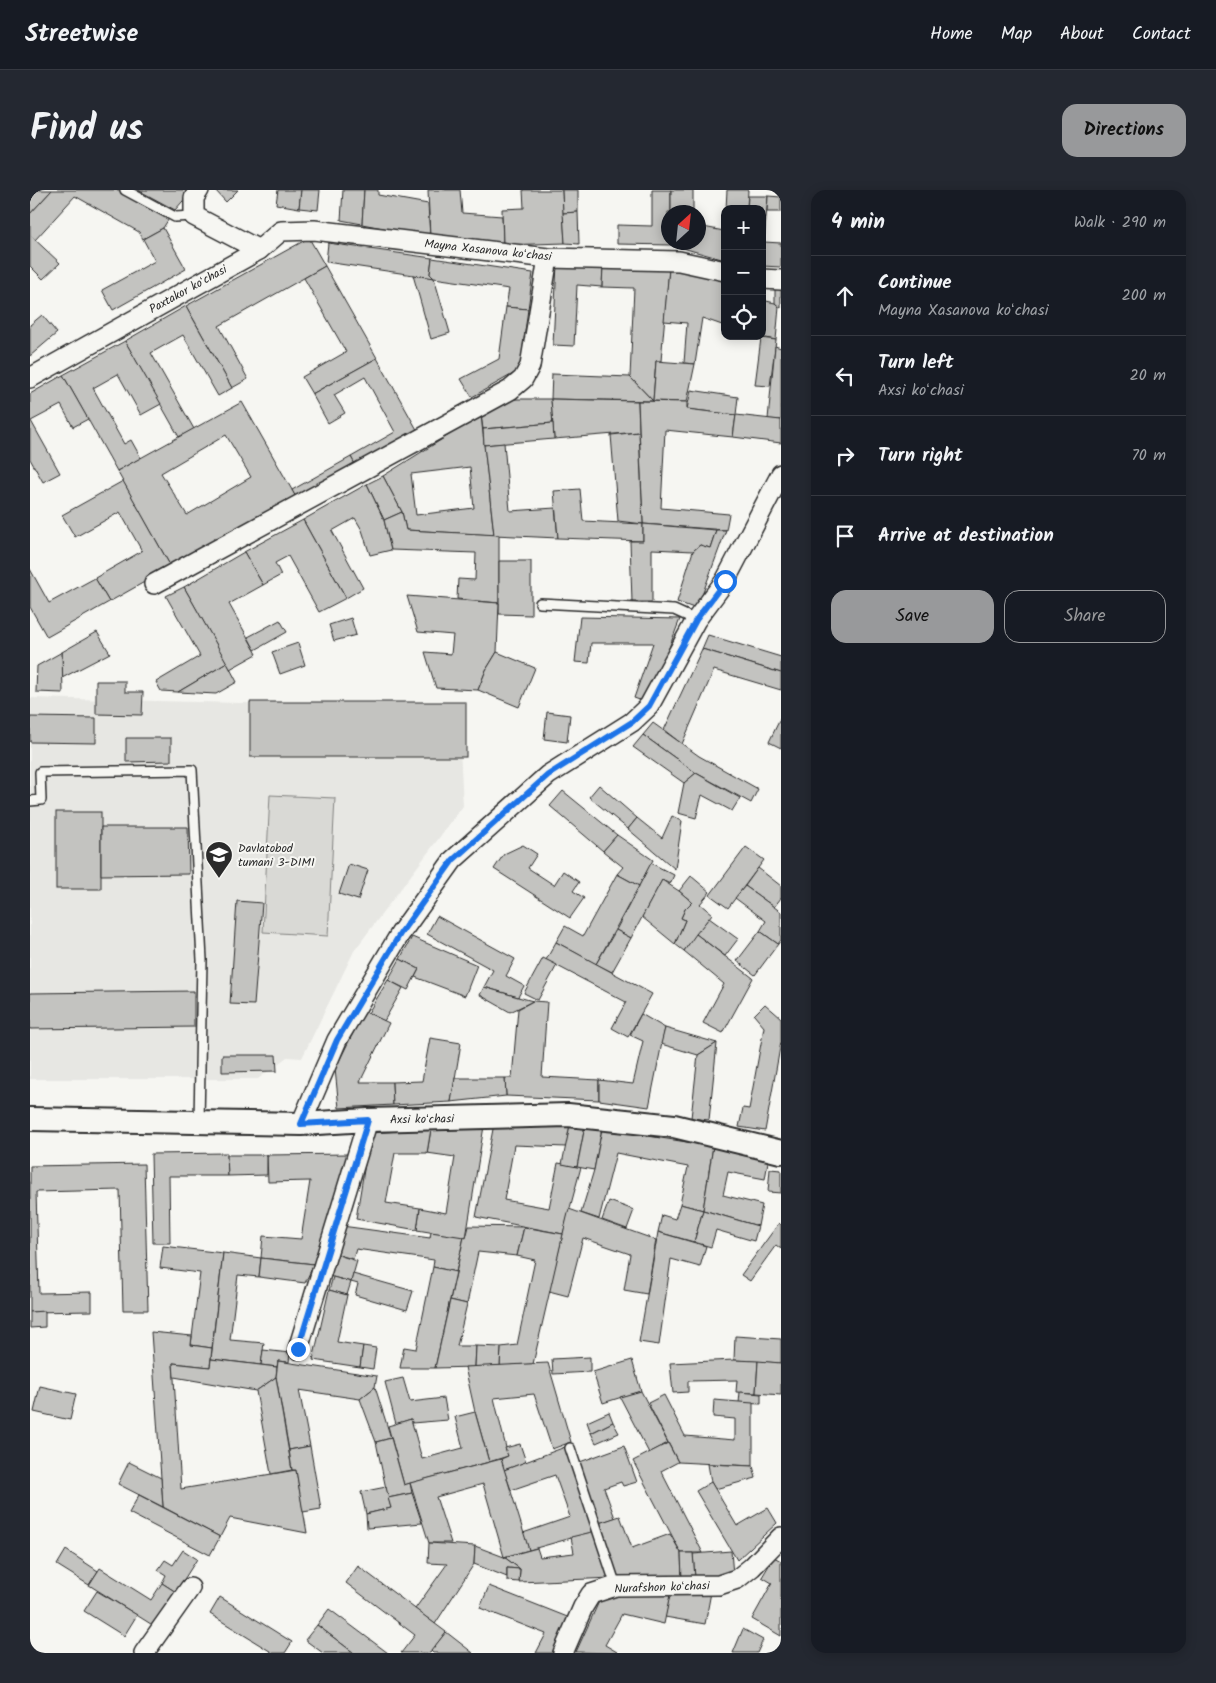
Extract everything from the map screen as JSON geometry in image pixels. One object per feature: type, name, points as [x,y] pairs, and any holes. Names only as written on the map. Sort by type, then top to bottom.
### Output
[{"type":"street","points":[[199,190],[194,198],[194,216],[259,250]]},
{"type":"street","name":"Mayna Xasanova koʻchasi","points":[[259,250],[281,231],[314,230],[548,258],[679,260],[721,270]]},
{"type":"street","name":"Paxtakor koʻchasi","points":[[30,378],[259,250]]},
{"type":"street","points":[[154,584],[510,390],[523,379],[530,366],[548,258]]},
{"type":"street","points":[[766,279],[781,280]]},
{"type":"street","points":[[301,1124],[337,1040],[400,934],[453,860],[548,775],[632,722],[649,706],[696,620],[725,581],[781,474]]},
{"type":"street","name":"Axsi koʻchasi","points":[[30,1119],[301,1124],[368,1120],[568,1115],[674,1126],[781,1152]]},
{"type":"street","points":[[298,1349],[368,1120]]},
{"type":"street","name":"Nurafshon koʻchasi","points":[[563,1653],[591,1594],[616,1586],[719,1585],[737,1579],[781,1537]]},
{"type":"street","points":[[144,1653],[190,1588]]},
{"type":"lane","points":[[125,190],[175,217],[194,216]]},
{"type":"lane","points":[[540,603],[674,610],[696,620]]},
{"type":"lane","points":[[30,800],[41,800],[40,772],[192,770],[202,960],[199,1122]]},
{"type":"lane","points":[[570,1448],[616,1586]]},
{"type":"shaded area","name":"Davlatobod tumani 3-DIMI","points":[[30,698],[458,708],[463,806],[354,951],[302,1058],[287,1057],[258,1079],[30,1079]]},
{"type":"shaded area","points":[[270,795],[335,798],[328,936],[263,932]]},
{"type":"building","points":[[30,190],[52,190],[30,214]]},
{"type":"building","points":[[52,190],[120,190],[170,217],[163,228],[143,239],[139,232],[75,196],[35,240],[30,235],[30,214]]},
{"type":"building","points":[[138,190],[185,190],[189,194],[175,210]]},
{"type":"building","points":[[215,190],[238,190],[226,202]]},
{"type":"building","points":[[278,190],[301,190],[299,208],[276,204]]},
{"type":"building","points":[[301,190],[320,190],[318,210],[299,208]]},
{"type":"building","points":[[343,190],[364,190],[362,224],[341,220]]},
{"type":"building","points":[[364,190],[378,190],[378,195],[428,204],[430,237],[362,224]]},
{"type":"building","points":[[428,190],[460,190],[462,213],[502,216],[503,245],[430,237]]},
{"type":"building","points":[[523,190],[562,190],[565,243],[503,245],[502,209],[524,208]]},
{"type":"building","points":[[562,190],[578,190],[578,212],[563,213]]},
{"type":"building","points":[[652,190],[671,190],[671,205],[661,205],[661,245],[617,244],[617,225],[652,226]]},
{"type":"building","points":[[671,190],[693,190],[693,205],[671,205]]},
{"type":"building","points":[[727,190],[748,190],[747,205],[726,205]]},
{"type":"building","points":[[748,196],[768,196],[766,219],[766,205],[747,205]]},
{"type":"building","points":[[768,196],[781,197],[781,212],[767,212]]},
{"type":"building","points":[[578,212],[579,244],[565,243],[563,213]]},
{"type":"building","points":[[163,228],[186,269],[113,310],[102,290],[155,261],[143,239]]},
{"type":"building","points":[[706,228],[721,230],[721,259],[690,250],[706,250]]},
{"type":"building","points":[[30,235],[60,263],[43,279],[30,266]]},
{"type":"building","points":[[309,238],[325,266],[219,326],[248,379],[232,388],[186,306]]},
{"type":"building","points":[[766,242],[781,243],[781,267],[766,266]]},
{"type":"building","points":[[328,243],[432,258],[430,274],[434,278],[326,262]]},
{"type":"building","points":[[432,258],[533,273],[528,309],[506,307],[509,289],[434,278],[430,274]]},
{"type":"building","points":[[557,263],[603,265],[602,287],[577,285],[574,346],[553,345]]},
{"type":"building","points":[[603,265],[669,269],[661,361],[656,361],[653,401],[630,377],[634,288],[602,287]]},
{"type":"building","points":[[325,266],[377,358],[312,394],[302,377],[346,352],[304,278]]},
{"type":"building","points":[[669,269],[721,278],[721,325],[702,318],[695,364],[684,363],[687,323],[664,321]]},
{"type":"building","points":[[413,275],[434,278],[450,333],[431,339]]},
{"type":"building","points":[[775,287],[781,287],[781,308],[775,303]]},
{"type":"building","points":[[766,301],[775,303],[779,307],[776,340],[766,338]]},
{"type":"building","points":[[186,306],[232,388],[218,396],[183,335],[151,353],[194,429],[179,437],[125,341]]},
{"type":"building","points":[[506,307],[528,309],[520,370],[472,397],[461,379],[499,359]]},
{"type":"building","points":[[42,315],[57,333],[30,356],[30,325]]},
{"type":"building","points":[[761,340],[776,340],[770,386],[755,385]]},
{"type":"building","points":[[125,341],[161,404],[141,415],[118,374],[93,388],[124,444],[131,440],[141,458],[117,471],[63,375]]},
{"type":"building","points":[[775,346],[781,348],[781,420],[768,419]]},
{"type":"building","points":[[377,358],[420,435],[358,470],[351,457],[395,432],[365,377],[334,395],[345,413],[328,423],[312,394]]},
{"type":"building","points":[[656,361],[695,364],[687,402],[653,401]]},
{"type":"building","points":[[552,374],[630,377],[653,401],[551,399]]},
{"type":"building","points":[[63,375],[88,419],[73,427],[61,405],[31,421],[60,473],[43,482],[30,459],[30,394]]},
{"type":"building","points":[[691,390],[738,397],[736,415],[687,409]]},
{"type":"building","points":[[507,399],[551,399],[553,423],[483,429],[481,415]]},
{"type":"building","points":[[551,399],[638,401],[639,432],[554,439]]},
{"type":"building","points":[[638,401],[687,402],[687,409],[736,415],[733,437],[665,430],[661,508],[729,514],[726,530],[643,524]]},
{"type":"building","points":[[242,402],[296,497],[171,567],[117,471]],"holes":[[[226,435],[251,477],[187,515],[161,473]]]},
{"type":"building","points":[[481,415],[494,535],[406,530],[402,512],[383,476]],"holes":[[[470,467],[474,508],[416,515],[411,474]]]},
{"type":"building","points":[[736,415],[781,420],[781,443],[733,437]]},
{"type":"building","points":[[553,423],[554,439],[484,445],[483,429]]},
{"type":"building","points":[[639,432],[643,524],[618,521],[611,435]]},
{"type":"building","points":[[504,443],[510,511],[555,508],[558,538],[494,535],[484,445]]},
{"type":"building","points":[[351,457],[358,470],[299,503],[292,490]]},
{"type":"building","points":[[383,476],[402,512],[384,520],[367,484]]},
{"type":"building","points":[[123,481],[171,567],[109,602],[95,578],[142,551],[120,512],[75,537],[62,515]]},
{"type":"building","points":[[367,484],[384,520],[391,550],[370,555],[362,530],[355,518],[332,531],[363,588],[346,598],[303,520]]},
{"type":"building","points":[[580,489],[583,521],[643,524],[643,541],[558,538],[554,491]]},
{"type":"building","points":[[402,512],[406,530],[499,535],[499,603],[457,599],[458,579],[475,580],[476,553],[391,550],[384,520]]},
{"type":"building","points":[[303,520],[346,598],[319,612],[288,556],[275,563],[281,575],[263,585],[244,552]]},
{"type":"building","points":[[643,524],[716,530],[710,548],[700,545],[693,551],[652,549],[652,602],[632,602],[630,541],[643,541]]},
{"type":"building","points":[[716,530],[726,530],[697,609],[677,602],[693,551],[700,545],[710,548]]},
{"type":"building","points":[[244,552],[263,585],[229,604],[257,654],[230,669],[184,587]]},
{"type":"building","points":[[499,561],[531,561],[531,615],[499,614]]},
{"type":"building","points":[[30,569],[49,603],[95,578],[109,602],[47,637],[30,607]]},
{"type":"building","points":[[184,587],[227,663],[178,692],[161,691],[156,682],[200,656],[166,596]]},
{"type":"building","points":[[407,596],[499,603],[497,652],[486,670],[478,690],[436,688],[425,652],[451,654],[453,635],[418,632]]},
{"type":"building","points":[[580,617],[680,619],[648,703],[634,698],[653,643],[591,643],[589,663],[575,662]]},
{"type":"building","points":[[351,618],[356,635],[334,641],[329,625]]},
{"type":"building","points":[[280,620],[287,632],[255,650],[248,637]]},
{"type":"building","points":[[97,632],[110,653],[62,678],[62,652]]},
{"type":"building","points":[[708,635],[781,657],[781,673],[702,649]]},
{"type":"building","points":[[298,643],[305,665],[280,674],[272,652]]},
{"type":"building","points":[[702,649],[781,673],[781,690],[714,670],[682,744],[664,730]]},
{"type":"building","points":[[62,652],[63,693],[36,692],[37,666]]},
{"type":"building","points":[[497,652],[535,668],[519,707],[478,690],[486,670]]},
{"type":"building","points":[[227,663],[237,682],[216,694],[178,692]]},
{"type":"building","points":[[96,681],[125,681],[125,692],[143,692],[142,715],[96,714]]},
{"type":"building","points":[[250,702],[466,702],[466,757],[250,757]]},
{"type":"building","points":[[547,712],[570,715],[567,742],[544,739]]},
{"type":"building","points":[[30,717],[96,718],[96,743],[30,742]]},
{"type":"building","points":[[781,717],[781,748],[769,742]]},
{"type":"building","points":[[653,723],[699,756],[758,789],[751,803],[696,773],[643,735]]},
{"type":"building","points":[[643,735],[696,773],[684,783],[633,747]]},
{"type":"building","points":[[126,738],[171,738],[171,761],[126,762]]},
{"type":"building","points":[[696,773],[740,798],[732,811],[702,795],[696,818],[678,813],[684,783]]},
{"type":"building","points":[[599,785],[637,818],[628,829],[589,797]]},
{"type":"building","points":[[563,791],[617,835],[603,851],[550,806]]},
{"type":"building","points":[[56,812],[101,812],[101,889],[56,889]]},
{"type":"building","points":[[672,816],[682,821],[675,869],[628,829],[637,818],[662,838]]},
{"type":"building","points":[[101,827],[188,827],[189,874],[101,875]]},
{"type":"building","points":[[617,835],[653,860],[639,886],[617,874],[623,867],[603,851]]},
{"type":"building","points":[[523,845],[537,854],[528,868],[554,885],[563,871],[579,882],[573,891],[584,898],[570,918],[494,869],[504,854]]},
{"type":"building","points":[[746,847],[764,860],[728,908],[710,895]]},
{"type":"building","points":[[651,863],[674,875],[670,884],[662,880],[631,938],[616,930]]},
{"type":"building","points":[[349,864],[368,870],[358,900],[339,894]]},
{"type":"building","points":[[758,868],[781,886],[781,898],[774,907],[745,886]]},
{"type":"building","points":[[617,874],[639,886],[596,964],[556,942],[565,926],[583,936]]},
{"type":"building","points":[[691,876],[710,892],[700,904],[712,914],[684,951],[675,944],[685,920],[681,918],[685,909],[692,902],[679,891]]},
{"type":"building","points":[[662,880],[692,902],[685,909],[681,918],[685,920],[675,944],[642,917]]},
{"type":"building","points":[[745,886],[781,912],[781,940],[778,944],[760,931],[766,921],[735,898]]},
{"type":"building","points":[[237,901],[262,903],[254,1005],[230,1004]]},
{"type":"building","points":[[437,916],[515,959],[506,976],[524,986],[518,997],[484,987],[493,970],[427,934]]},
{"type":"building","points":[[709,918],[738,939],[725,956],[696,934]]},
{"type":"building","points":[[616,930],[631,938],[612,972],[596,964]]},
{"type":"building","points":[[760,931],[778,944],[755,975],[737,961]]},
{"type":"building","points":[[696,934],[753,978],[723,1033],[703,1023],[724,984],[684,951]]},
{"type":"building","points":[[412,937],[477,965],[465,996],[415,977],[419,969],[400,959]]},
{"type":"building","points":[[556,942],[652,994],[628,1037],[612,1028],[626,1002],[546,960]]},
{"type":"building","points":[[543,958],[557,965],[538,1000],[524,993]]},
{"type":"building","points":[[400,959],[419,969],[408,990],[388,980]]},
{"type":"building","points":[[388,980],[403,988],[384,1021],[368,1013]]},
{"type":"building","points":[[484,987],[533,1001],[510,1012],[480,995]]},
{"type":"building","points":[[194,991],[194,1027],[30,1029],[30,993]]},
{"type":"building","points":[[533,1001],[547,1002],[542,1077],[599,1080],[599,1100],[506,1096],[505,1078],[512,1078],[518,1009]]},
{"type":"building","points":[[765,1004],[781,1018],[781,1042],[765,1131],[739,1127],[743,1108],[749,1109],[764,1027],[754,1015]]},
{"type":"building","points":[[364,1011],[389,1023],[360,1082],[392,1082],[393,1105],[339,1108],[335,1069]]},
{"type":"building","points":[[641,1014],[665,1028],[649,1107],[599,1100],[599,1080],[633,1084],[643,1041],[630,1035]]},
{"type":"building","points":[[665,1028],[717,1043],[698,1055],[661,1044]]},
{"type":"building","points":[[430,1038],[461,1043],[451,1102],[393,1105],[392,1082],[422,1081]]},
{"type":"building","points":[[717,1043],[709,1120],[691,1118],[698,1055]]},
{"type":"building","points":[[222,1055],[276,1055],[277,1071],[222,1072]]},
{"type":"building","points":[[455,1078],[505,1078],[506,1096],[451,1102]]},
{"type":"building","points":[[494,1124],[570,1125],[566,1147],[514,1145],[504,1200],[549,1208],[558,1163],[581,1167],[563,1234],[476,1217]]},
{"type":"building","points":[[570,1125],[585,1126],[577,1167],[562,1164]]},
{"type":"building","points":[[484,1126],[466,1238],[417,1230],[420,1208],[446,1213],[455,1157],[427,1153],[431,1129]]},
{"type":"building","points":[[585,1126],[602,1129],[594,1170],[577,1167]]},
{"type":"building","points":[[431,1129],[427,1153],[395,1153],[386,1203],[420,1208],[417,1230],[356,1219],[370,1133]]},
{"type":"building","points":[[602,1129],[713,1146],[703,1210],[680,1204],[688,1167],[616,1153],[599,1219],[581,1213],[594,1170]]},
{"type":"building","points":[[713,1146],[769,1156],[765,1179],[728,1172],[723,1195],[762,1205],[758,1226],[703,1210]]},
{"type":"building","points":[[227,1153],[228,1176],[169,1176],[170,1243],[153,1243],[151,1154]]},
{"type":"building","points":[[350,1154],[314,1264],[261,1258],[263,1236],[301,1239],[310,1181],[268,1182],[267,1155]]},
{"type":"building","points":[[227,1155],[267,1155],[267,1175],[228,1176]]},
{"type":"building","points":[[144,1164],[148,1310],[123,1310],[120,1190],[36,1192],[39,1293],[92,1292],[92,1311],[30,1312],[30,1166]]},
{"type":"building","points":[[770,1169],[781,1170],[781,1193],[768,1192]]},
{"type":"building","points":[[609,1201],[634,1210],[627,1229],[602,1220]]},
{"type":"building","points":[[680,1204],[703,1210],[694,1242],[658,1232],[662,1215],[675,1219]]},
{"type":"building","points":[[569,1209],[656,1240],[647,1294],[624,1290],[630,1254],[583,1238],[568,1296],[549,1291]]},
{"type":"building","points":[[703,1210],[758,1226],[754,1241],[716,1230],[711,1247],[694,1242]]},
{"type":"building","points":[[779,1223],[781,1225],[781,1249],[776,1245],[750,1281],[741,1275]]},
{"type":"building","points":[[342,1226],[430,1238],[431,1232],[464,1237],[456,1272],[433,1267],[434,1260],[356,1249],[353,1259],[335,1254]]},
{"type":"building","points":[[469,1226],[524,1227],[517,1256],[478,1252],[467,1304],[450,1300],[464,1237],[466,1238]]},
{"type":"building","points":[[524,1227],[563,1234],[533,1364],[500,1366],[501,1347],[517,1345],[535,1260],[517,1256]]},
{"type":"building","points":[[658,1232],[706,1246],[700,1267],[671,1259],[659,1345],[639,1342]]},
{"type":"building","points":[[163,1246],[223,1253],[212,1348],[191,1345],[200,1273],[160,1268]]},
{"type":"building","points":[[223,1253],[261,1258],[259,1277],[238,1275],[230,1340],[264,1343],[261,1365],[211,1359]]},
{"type":"building","points":[[335,1254],[357,1261],[351,1282],[329,1276]]},
{"type":"building","points":[[261,1258],[314,1264],[305,1283],[259,1277]]},
{"type":"building","points":[[433,1267],[456,1272],[435,1368],[400,1368],[404,1347],[416,1349]]},
{"type":"building","points":[[353,1274],[413,1291],[407,1310],[355,1295],[358,1284],[351,1282]]},
{"type":"building","points":[[333,1277],[351,1282],[347,1295],[329,1290]]},
{"type":"building","points":[[329,1290],[347,1295],[337,1342],[363,1346],[360,1367],[313,1360]]},
{"type":"building","points":[[450,1300],[467,1304],[457,1346],[476,1346],[475,1367],[435,1368]]},
{"type":"building","points":[[45,1311],[45,1327],[30,1328],[30,1312]]},
{"type":"building","points":[[151,1332],[192,1336],[191,1345],[212,1348],[210,1367],[173,1363],[181,1489],[296,1470],[307,1533],[230,1518],[220,1537],[163,1507]]},
{"type":"building","points":[[735,1336],[781,1339],[781,1363],[734,1360]]},
{"type":"building","points":[[363,1346],[376,1348],[373,1369],[360,1367]]},
{"type":"building","points":[[476,1346],[501,1347],[500,1366],[475,1367]]},
{"type":"building","points":[[263,1350],[290,1353],[289,1362],[278,1361],[277,1367],[261,1365]]},
{"type":"building","points":[[590,1357],[590,1372],[553,1374],[552,1359]]},
{"type":"building","points":[[211,1359],[277,1367],[276,1377],[256,1391],[174,1377],[173,1363],[210,1367]]},
{"type":"building","points":[[632,1360],[641,1391],[603,1403],[593,1372]]},
{"type":"building","points":[[734,1360],[758,1361],[756,1393],[736,1392],[737,1380],[688,1381],[688,1392],[673,1393],[670,1363]]},
{"type":"building","points":[[278,1361],[377,1376],[375,1387],[360,1399],[299,1390],[310,1446],[289,1450],[276,1377]]},
{"type":"building","points":[[758,1361],[781,1363],[781,1395],[756,1393]]},
{"type":"building","points":[[548,1363],[571,1442],[552,1449],[534,1394],[494,1398],[508,1456],[489,1462],[465,1367]]},
{"type":"building","points":[[276,1377],[292,1470],[271,1474],[256,1391]]},
{"type":"building","points":[[403,1378],[410,1402],[444,1398],[448,1420],[412,1423],[411,1419],[396,1424],[385,1382]]},
{"type":"building","points":[[40,1386],[76,1394],[70,1420],[34,1412]]},
{"type":"building","points":[[375,1387],[391,1438],[376,1442],[360,1399]]},
{"type":"building","points":[[641,1391],[668,1443],[649,1453],[620,1397]]},
{"type":"building","points":[[740,1392],[761,1394],[761,1404],[739,1403]]},
{"type":"building","points":[[664,1395],[685,1436],[735,1440],[735,1419],[713,1417],[714,1400],[753,1403],[753,1466],[678,1462],[648,1403]]},
{"type":"building","points":[[475,1412],[489,1462],[404,1485],[388,1426],[411,1419],[422,1459],[463,1448],[455,1417]]},
{"type":"building","points":[[609,1412],[613,1422],[591,1433],[587,1422]]},
{"type":"building","points":[[613,1422],[619,1433],[596,1443],[591,1433]]},
{"type":"building","points":[[391,1438],[404,1485],[410,1483],[412,1493],[388,1498],[376,1442]]},
{"type":"building","points":[[668,1443],[678,1462],[661,1471],[703,1553],[681,1553],[633,1461]]},
{"type":"building","points":[[520,1444],[526,1462],[504,1470],[501,1459],[508,1456],[505,1448]]},
{"type":"building","points":[[310,1446],[321,1509],[303,1512],[296,1470],[292,1470],[289,1450]]},
{"type":"building","points":[[624,1446],[637,1482],[623,1486],[621,1482],[604,1488],[615,1518],[599,1523],[577,1463]]},
{"type":"building","points":[[565,1447],[596,1531],[529,1550],[523,1533],[570,1517],[555,1475],[511,1490],[504,1470]]},
{"type":"building","points":[[501,1459],[529,1550],[504,1557],[483,1484],[436,1497],[451,1543],[429,1543],[410,1483]]},
{"type":"building","points":[[129,1462],[161,1478],[163,1507],[118,1484]]},
{"type":"building","points":[[708,1464],[753,1466],[756,1478],[715,1489],[711,1482]]},
{"type":"building","points":[[711,1482],[737,1526],[768,1508],[777,1523],[737,1560],[696,1491]]},
{"type":"building","points":[[386,1487],[391,1508],[366,1514],[361,1492]]},
{"type":"building","points":[[412,1493],[422,1523],[367,1528],[366,1514],[391,1508],[388,1498]]},
{"type":"building","points":[[139,1495],[220,1537],[210,1555],[129,1513]]},
{"type":"building","points":[[620,1516],[632,1548],[670,1534],[681,1553],[682,1579],[621,1584],[599,1523]]},
{"type":"building","points":[[596,1531],[612,1578],[519,1582],[520,1569],[504,1557],[537,1548],[540,1557],[574,1553],[571,1537]]},
{"type":"building","points":[[429,1543],[475,1546],[474,1564],[435,1624],[415,1609],[447,1564],[428,1563]]},
{"type":"building","points":[[475,1546],[504,1557],[520,1569],[507,1568],[507,1577],[474,1564]]},
{"type":"building","points":[[66,1550],[98,1571],[89,1585],[57,1565]]},
{"type":"building","points":[[183,1550],[197,1559],[176,1592],[162,1583],[166,1575],[158,1570],[165,1560],[173,1565]]},
{"type":"building","points":[[731,1551],[733,1575],[695,1578],[693,1554]]},
{"type":"building","points":[[681,1553],[693,1553],[695,1578],[682,1579]]},
{"type":"building","points":[[774,1557],[781,1561],[781,1636],[752,1619],[772,1583],[762,1577]]},
{"type":"building","points":[[358,1566],[446,1632],[430,1653],[401,1653],[415,1635],[346,1583]]},
{"type":"building","points":[[100,1568],[151,1600],[162,1583],[176,1592],[154,1626],[89,1585]]},
{"type":"building","points":[[507,1568],[520,1569],[519,1582],[507,1581]]},
{"type":"building","points":[[489,1586],[575,1620],[559,1653],[536,1653],[546,1634],[480,1608]]},
{"type":"building","points":[[712,1587],[705,1624],[665,1617],[671,1590]]},
{"type":"building","points":[[671,1590],[664,1624],[622,1614],[605,1645],[616,1653],[576,1652],[602,1595]]},
{"type":"building","points":[[97,1591],[137,1615],[124,1636],[84,1611]]},
{"type":"building","points":[[220,1597],[292,1642],[285,1653],[273,1653],[210,1614]]},
{"type":"building","points":[[329,1609],[388,1653],[354,1653],[317,1625]]},
{"type":"building","points":[[317,1625],[354,1653],[323,1653],[305,1640]]},
{"type":"building","points":[[743,1629],[763,1640],[757,1653],[733,1653]]},
{"type":"building","points":[[446,1632],[473,1653],[433,1653],[431,1651]]},
{"type":"place","name":"Davlatobod tumani 3-DIMI","points":[[219,879]]},
{"type":"route","points":[[298,1349],[368,1120],[301,1124],[337,1040],[400,934],[453,860],[548,775],[632,722],[649,706],[696,620],[725,581]]}]
